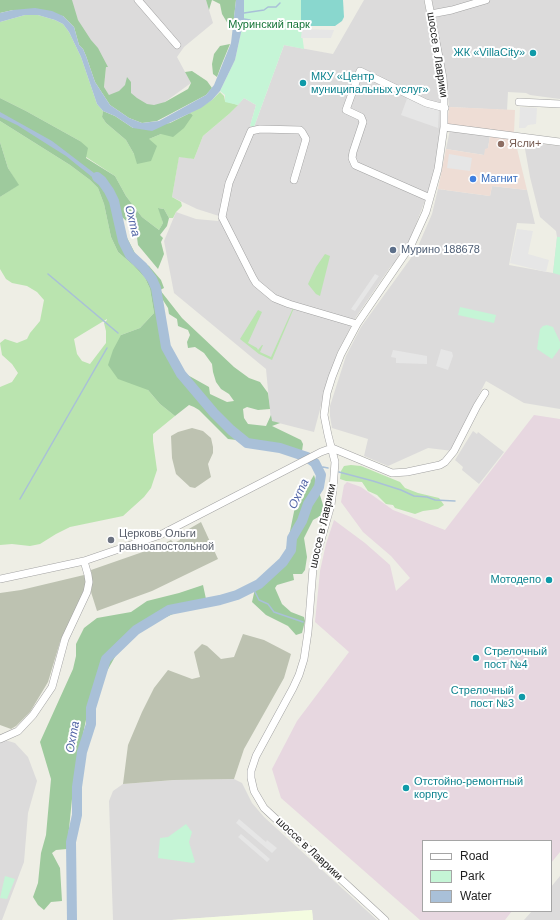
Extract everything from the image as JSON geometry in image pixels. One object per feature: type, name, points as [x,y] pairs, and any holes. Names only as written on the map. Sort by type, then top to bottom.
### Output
[{"type":"street","points":[[138,0],[177,45]]},
{"type":"street","name":"шоссе в Лаврики","points":[[384,920],[264,808],[254,791],[251,778],[253,763],[256,756],[293,688],[304,658],[308,632],[313,568],[330,505],[334,479],[335,464],[324,415],[327,393],[341,354],[357,324],[411,245],[426,212],[438,169],[445,108],[443,78],[428,0]]},
{"type":"street","points":[[431,14],[452,10],[486,0]]},
{"type":"street","points":[[430,198],[355,165],[352,158],[363,122],[361,117],[346,110],[360,71],[426,103],[445,108]]},
{"type":"street","points":[[519,102],[560,104]]},
{"type":"street","points":[[444,127],[560,142]]},
{"type":"street","points":[[294,180],[306,138],[302,132],[300,130],[251,131],[229,183],[222,217],[256,283],[274,298],[289,304],[357,324]]},
{"type":"street","points":[[0,579],[84,561],[160,535],[321,452],[332,448],[392,473],[407,472],[440,465],[445,462],[454,451],[485,393]]},
{"type":"street","points":[[0,739],[18,731],[33,715],[52,686],[65,639],[89,582],[84,561]]},
{"type":"shaded area","points":[[68,0],[206,0],[213,23],[184,47],[177,57],[191,83],[154,110],[109,95],[104,87],[106,67],[92,49]]},
{"type":"shaded area","points":[[301,0],[343,0],[344,17],[342,21],[335,26],[301,26]]},
{"type":"shaded area","points":[[364,0],[424,0],[443,106],[436,168],[408,245],[395,263],[391,266],[356,317],[337,353],[314,432],[271,421],[266,369],[174,293],[164,241],[176,212],[196,219],[218,221],[219,216],[197,209],[172,197],[179,156],[194,159],[203,136],[229,114],[244,98],[256,105],[250,126],[254,127],[284,45],[333,54]]},
{"type":"shaded area","points":[[432,0],[560,0],[560,99],[530,95],[526,93],[508,92],[507,110],[449,107],[446,78]]},
{"type":"shaded area","points":[[302,29],[334,30],[331,38],[301,38]]},
{"type":"shaded area","points":[[408,96],[439,110],[438,128],[401,115]]},
{"type":"shaded area","points":[[449,107],[515,110],[514,133],[447,126]]},
{"type":"shaded area","points":[[520,107],[537,108],[536,124],[528,125],[525,128],[519,128]]},
{"type":"shaded area","points":[[450,130],[490,136],[488,148],[484,155],[446,149]]},
{"type":"shaded area","points":[[490,136],[515,140],[527,190],[492,186],[490,196],[438,189],[446,149],[484,155],[485,149],[488,148]]},
{"type":"shaded area","points":[[532,143],[560,146],[560,409],[524,403],[486,381],[468,416],[453,451],[428,448],[388,466],[364,456],[368,439],[332,428],[330,406],[346,356],[361,327],[416,251],[432,214],[438,189],[490,196],[492,186],[527,190],[535,224],[517,223],[509,265],[553,273],[557,237],[556,231],[540,217],[525,149],[527,145]]},
{"type":"shaded area","points":[[449,154],[472,158],[470,171],[447,168]]},
{"type":"shaded area","points":[[517,229],[533,231],[528,254],[549,260],[546,272],[510,263]]},
{"type":"shaded area","points":[[375,274],[379,276],[355,311],[351,309]]},
{"type":"shaded area","points":[[441,349],[452,352],[453,356],[448,370],[436,366]]},
{"type":"shaded area","points":[[393,350],[427,356],[427,364],[396,363],[396,358],[391,357]]},
{"type":"shaded area","points":[[534,415],[560,419],[560,852],[552,862],[552,840],[422,840],[422,912],[511,912],[505,920],[420,920],[281,798],[272,769],[297,721],[349,652],[315,622],[320,571],[326,544],[334,520],[365,543],[390,565],[396,591],[410,578],[391,556],[363,532],[341,502],[344,485],[347,482],[361,487],[393,510],[445,530]]},
{"type":"shaded area","points":[[192,428],[203,431],[211,438],[213,447],[213,453],[208,464],[211,477],[195,488],[190,487],[176,474],[172,458],[171,436],[178,432]]},
{"type":"shaded area","points":[[473,431],[477,434],[478,432],[504,452],[479,484],[462,470],[463,467],[455,460]]},
{"type":"shaded area","points":[[201,522],[218,559],[152,591],[97,611],[91,592],[91,570],[157,547],[171,540],[174,543],[180,540],[180,534]]},
{"type":"shaded area","points":[[84,575],[86,583],[83,593],[60,642],[48,682],[30,712],[16,726],[11,729],[0,725],[0,593],[21,590]]},
{"type":"shaded area","points":[[243,634],[264,640],[291,654],[284,678],[244,749],[234,779],[174,780],[123,784],[128,745],[154,688],[168,670],[192,679],[200,677],[194,652],[202,644],[207,646],[221,659],[234,657]]},
{"type":"shaded area","points":[[5,740],[15,743],[28,757],[37,781],[28,813],[24,862],[2,920],[0,920],[0,742]]},
{"type":"shaded area","points":[[234,779],[242,783],[252,803],[264,817],[377,920],[313,920],[312,910],[172,920],[113,920],[109,801],[113,791],[123,784],[174,780]]},
{"type":"shaded area","points":[[239,819],[266,842],[267,840],[277,848],[272,853],[236,823]]},
{"type":"shaded area","points":[[241,834],[270,859],[267,862],[238,837]]},
{"type":"shaded area","points":[[560,876],[560,920],[524,920],[531,912],[552,912],[552,886]]},
{"type":"shaded area","points":[[312,910],[313,920],[172,920]]},
{"type":"green space","points":[[0,0],[72,0],[78,20],[98,48],[108,67],[106,67],[104,87],[109,95],[119,91],[125,85],[127,77],[131,82],[131,93],[137,98],[147,104],[154,105],[165,102],[188,89],[191,83],[185,72],[192,71],[207,81],[212,88],[206,95],[157,121],[142,123],[129,118],[110,105],[95,82],[83,49],[79,45],[74,27],[63,16],[13,10],[0,13]]},
{"type":"green space","points":[[206,0],[212,0],[209,10]]},
{"type":"green space","points":[[212,0],[236,0],[233,27],[228,24],[222,14],[220,4]]},
{"type":"green space","name":"Муринский парк","points":[[244,0],[301,0],[301,26],[304,49],[284,45],[254,127],[250,126],[256,105],[244,98],[238,105],[225,102],[225,95],[220,91],[235,60],[244,19]]},
{"type":"green space","points":[[25,15],[38,15],[63,24],[69,32],[81,57],[97,104],[103,111],[102,117],[106,123],[126,140],[134,154],[149,139],[161,134],[193,115],[190,113],[212,100],[220,92],[224,96],[225,101],[238,105],[203,136],[194,159],[179,157],[172,197],[181,202],[182,206],[173,218],[169,218],[164,209],[159,208],[163,223],[159,230],[142,217],[126,196],[115,176],[86,157],[80,141],[0,98],[0,22]]},
{"type":"green space","points":[[230,44],[217,77],[213,74],[212,64],[214,54],[220,46]]},
{"type":"green space","points":[[0,98],[80,141],[88,148],[86,158],[115,176],[126,196],[142,217],[159,230],[163,223],[158,208],[164,209],[169,218],[167,226],[160,235],[163,238],[161,242],[164,254],[158,269],[138,245],[136,230],[122,217],[120,213],[123,230],[138,259],[149,266],[161,280],[164,288],[160,290],[182,318],[234,367],[249,378],[260,382],[268,393],[270,409],[258,410],[247,407],[243,409],[244,418],[248,424],[266,426],[271,415],[272,421],[280,423],[272,426],[301,440],[303,444],[302,451],[287,446],[228,439],[199,410],[194,407],[189,405],[175,416],[160,404],[148,390],[118,379],[108,365],[113,350],[121,335],[140,328],[154,313],[150,289],[145,278],[118,252],[111,237],[104,204],[98,188],[70,165],[0,121]],"holes":[[[161,297],[168,308],[169,314],[177,319],[178,326],[188,330],[190,335],[187,342],[188,348],[195,347],[204,353],[212,364],[216,382],[234,401],[227,402],[210,394],[209,387],[184,373],[169,346],[166,332],[162,331],[157,307]]]},
{"type":"green space","points":[[103,111],[115,116],[133,128],[170,123],[190,113],[193,115],[184,128],[173,137],[161,134],[149,139],[157,146],[151,161],[137,164],[134,154],[126,140],[106,123],[102,117]]},
{"type":"green space","points":[[0,121],[70,165],[98,188],[104,204],[111,237],[118,252],[145,278],[150,289],[154,313],[140,328],[121,335],[148,390],[160,404],[175,416],[153,434],[157,470],[151,488],[144,497],[123,516],[70,527],[40,544],[30,546],[12,544],[0,545],[0,387],[12,382],[18,373],[12,364],[2,355],[0,343],[5,339],[17,343],[27,339],[40,321],[44,300],[37,292],[27,286],[12,283],[6,279],[0,269],[0,197],[18,185],[8,168],[0,142]],"holes":[[[107,320],[104,323],[106,343],[90,364],[82,361],[77,354],[74,339]]]},
{"type":"green space","points":[[0,142],[8,168],[19,185],[0,197]]},
{"type":"green space","points":[[557,237],[560,237],[560,275],[553,273]]},
{"type":"green space","points":[[325,254],[330,256],[320,296],[316,294],[308,284],[316,267]]},
{"type":"green space","points":[[460,307],[496,315],[494,323],[458,315]]},
{"type":"green space","points":[[293,308],[272,360],[259,354],[240,339],[258,310],[262,312],[248,343],[258,350],[263,345],[260,352],[271,357]]},
{"type":"green space","points":[[547,325],[553,327],[560,342],[560,348],[552,359],[537,349],[540,329]]},
{"type":"green space","points":[[344,466],[361,466],[400,482],[405,488],[418,493],[439,498],[444,505],[438,509],[423,511],[415,514],[395,508],[393,505],[386,504],[377,495],[368,491],[362,482],[340,479],[341,471]]},
{"type":"green space","points":[[314,475],[323,505],[322,515],[313,520],[304,538],[307,557],[305,570],[302,574],[293,574],[294,580],[277,585],[275,588],[282,604],[291,612],[304,617],[305,621],[302,633],[296,635],[288,626],[266,615],[252,602],[257,580],[270,572],[284,560],[295,507]]},
{"type":"green space","points":[[203,585],[206,599],[142,628],[120,648],[103,678],[87,715],[74,779],[67,849],[56,850],[52,853],[60,868],[62,901],[51,902],[44,910],[38,905],[33,897],[38,883],[41,853],[46,835],[51,779],[40,742],[73,669],[76,656],[76,644],[84,628],[97,618],[131,612],[147,601]]},
{"type":"green space","points":[[186,824],[192,832],[189,842],[195,862],[193,863],[158,858],[160,838],[168,837]]},
{"type":"green space","points":[[5,876],[15,879],[7,899],[0,898]]},
{"type":"water","points":[[236,0],[244,0],[244,19],[235,60],[220,91],[212,100],[201,108],[152,131],[133,128],[115,116],[103,111],[97,104],[81,57],[69,32],[63,24],[38,15],[25,15],[0,22],[0,13],[13,10],[35,8],[52,11],[63,16],[74,27],[79,45],[83,49],[95,82],[110,105],[129,118],[142,123],[159,121],[206,95],[214,85],[231,43]]},
{"type":"water","points":[[0,112],[52,141],[98,176],[107,187],[97,181],[66,156],[17,125],[0,117]]},
{"type":"waterway","points":[[244,13],[264,10],[268,7],[276,7],[280,3]]},
{"type":"waterway","points":[[244,19],[250,20],[256,25]]},
{"type":"waterway","name":"Охта","points":[[72,920],[71,842],[77,815],[77,787],[82,752],[91,724],[91,708],[106,659],[136,630],[169,610],[220,600],[237,595],[259,584],[283,562],[291,550],[292,538],[302,521],[308,504],[319,487],[321,475],[315,463],[307,457],[280,448],[247,443],[214,413],[181,374],[166,347],[156,288],[152,279],[143,267],[130,255],[123,241],[114,201],[102,181],[97,177]]},
{"type":"waterway","points":[[48,274],[118,333]]},
{"type":"waterway","points":[[20,499],[107,348]]},
{"type":"waterway","points":[[319,469],[323,467],[328,468]]},
{"type":"waterway","points":[[339,472],[373,481],[414,496],[427,497],[435,500],[455,501]]},
{"type":"waterway","points":[[253,588],[259,600],[268,604],[274,612],[303,622]]},
{"type":"place","name":"ЖК «VillaCity»","points":[[533,53]]},
{"type":"place","name":"МКУ «Центр муниципальных услуг»","points":[[303,83]]},
{"type":"place","name":"Ясли+","points":[[501,144]]},
{"type":"place","name":"Магнит","points":[[473,179]]},
{"type":"place","name":"Мурино 188678","points":[[393,250]]},
{"type":"place","name":"Церковь Ольги равноапостольной","points":[[111,540]]},
{"type":"place","name":"Мотодепо","points":[[549,580]]},
{"type":"place","name":"Стрелочный пост №4","points":[[476,658]]},
{"type":"place","name":"Стрелочный пост №3","points":[[522,697]]},
{"type":"place","name":"Отстойно-ремонтный корпус","points":[[406,788]]}]
